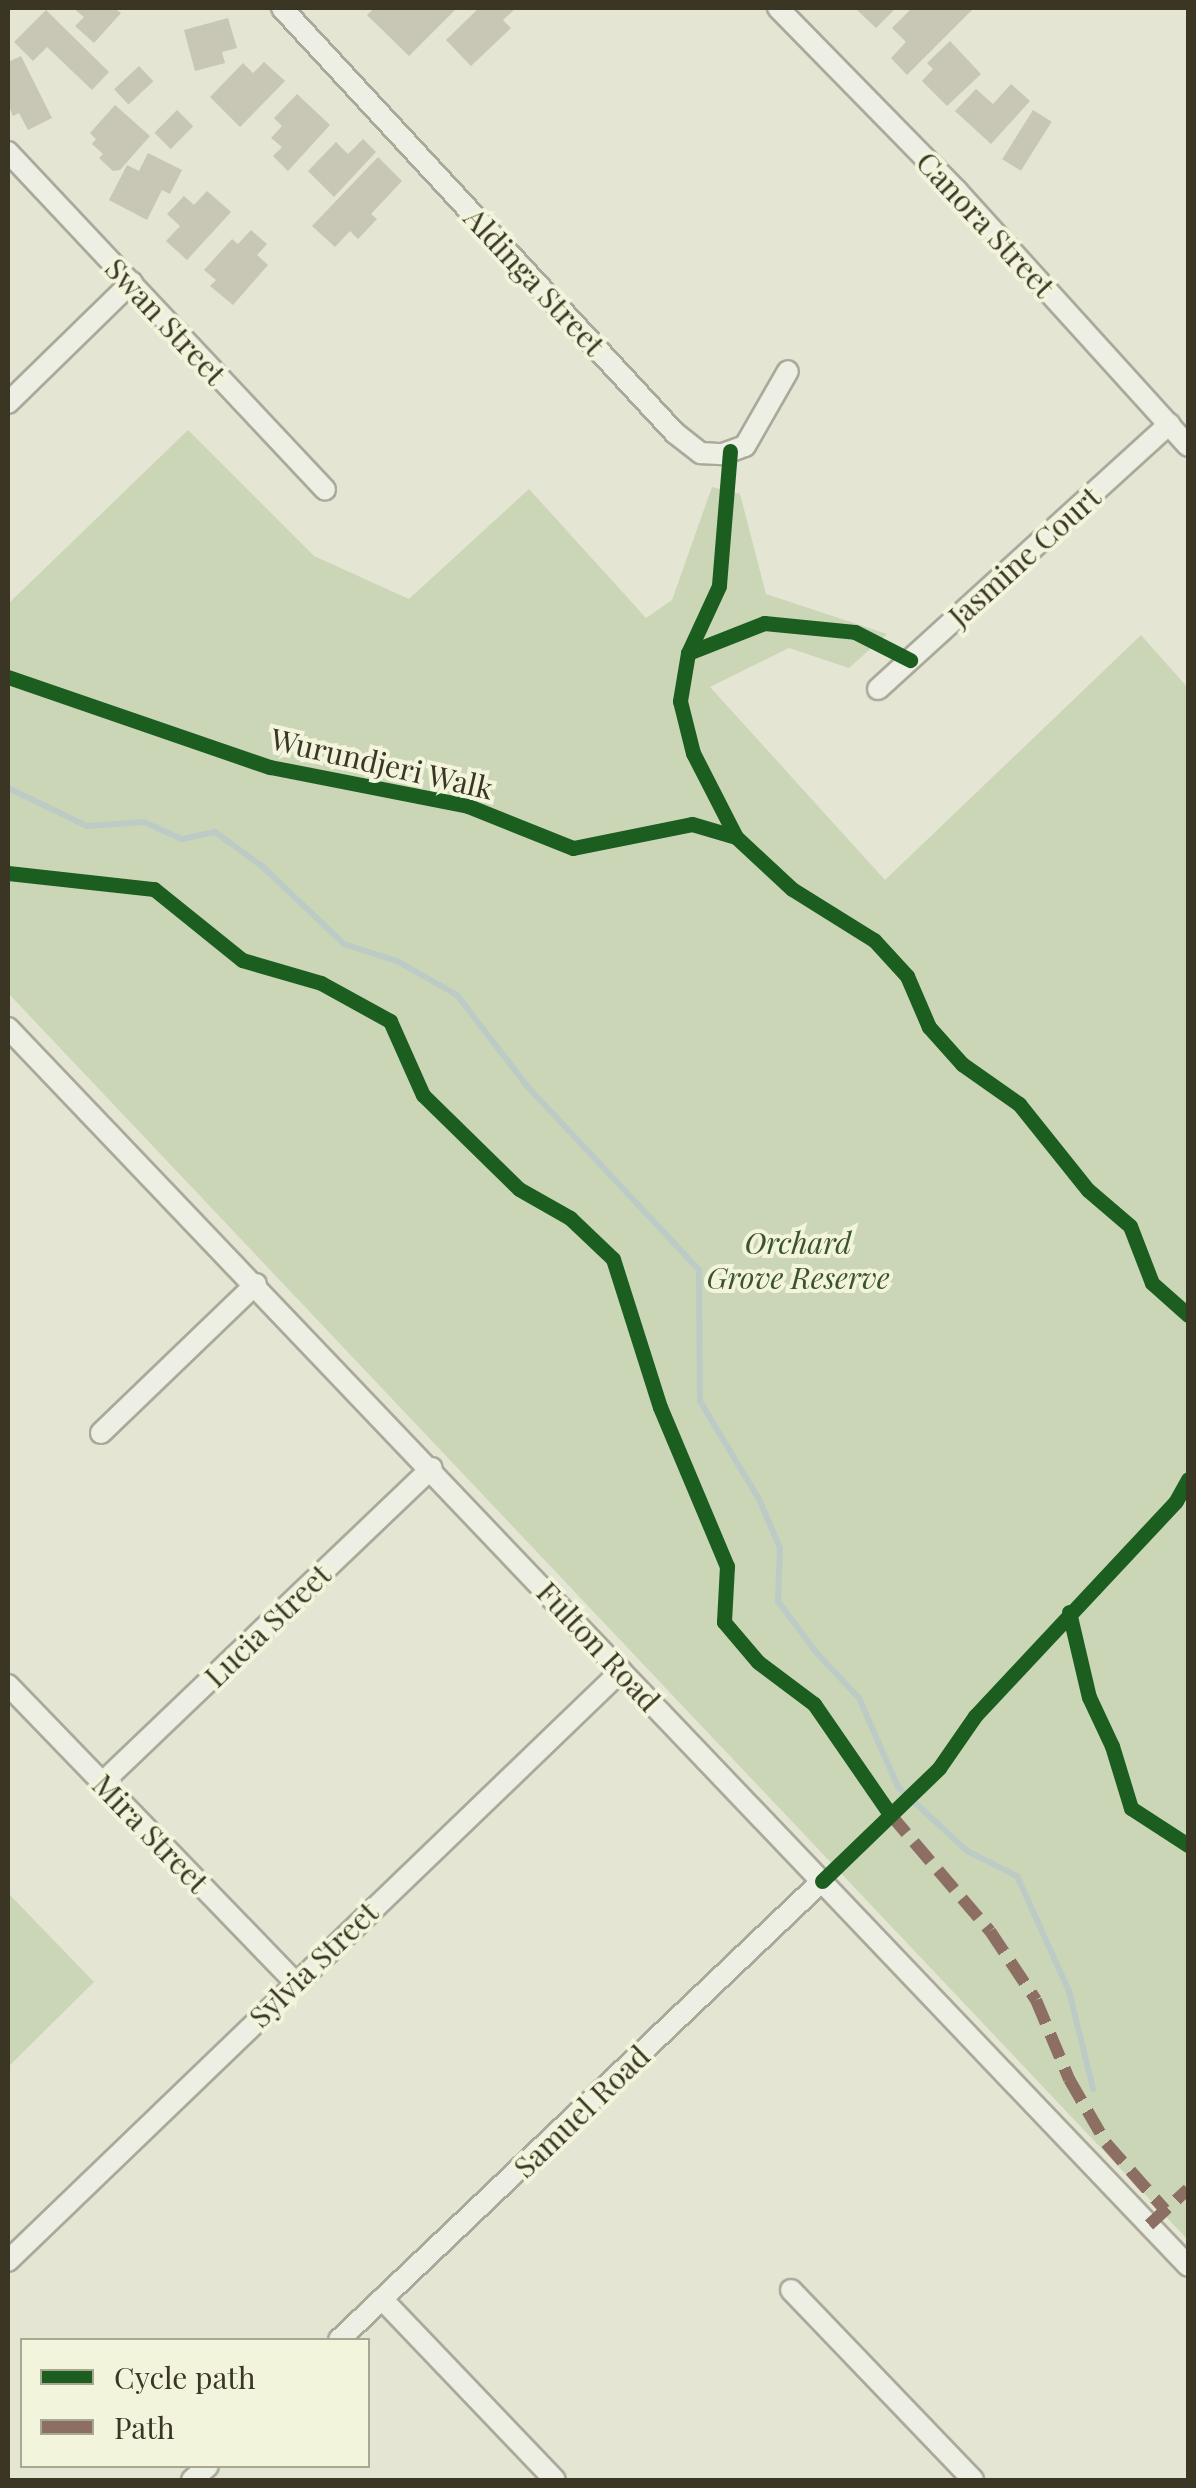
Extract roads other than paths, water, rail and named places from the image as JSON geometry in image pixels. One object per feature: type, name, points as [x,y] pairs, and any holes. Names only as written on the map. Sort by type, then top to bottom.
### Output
[{"type":"street","name":"Aldinga Street","points":[[282,8],[675,434],[700,453],[723,454],[745,446],[788,371]]},
{"type":"street","name":"Canora Street","points":[[778,8],[957,191],[1188,446]]},
{"type":"street","name":"Swan Street","points":[[8,152],[325,490]]},
{"type":"street","points":[[8,402],[132,282]]},
{"type":"street","name":"Jasmine Court","points":[[878,688],[1169,424]]},
{"type":"street","name":"Fulton Road","points":[[8,1028],[432,1468],[1188,2266]]},
{"type":"street","points":[[102,1433],[256,1284]]},
{"type":"street","name":"Lucia Street","points":[[102,1783],[432,1468]]},
{"type":"street","name":"Sylvia Street","points":[[8,2262],[294,1982],[621,1671]]},
{"type":"street","name":"Mira Street","points":[[8,1685],[294,1982]]},
{"type":"street","name":"Samuel Road","points":[[341,2338],[822,1881]]},
{"type":"street","points":[[791,2290],[973,2480]]},
{"type":"street","points":[[382,2299],[556,2480]]},
{"type":"waterway","points":[[8,788],[87,826],[144,822],[182,839],[215,832],[262,866],[344,944],[397,961],[457,995],[527,1086],[699,1270],[700,1401],[759,1499],[780,1548],[778,1601],[815,1651],[859,1698],[898,1787],[967,1851],[1017,1876],[1069,1991],[1093,2089]]},
{"type":"park label","name":"Orchard Grove Reserve","points":[[798,1259]]}]
